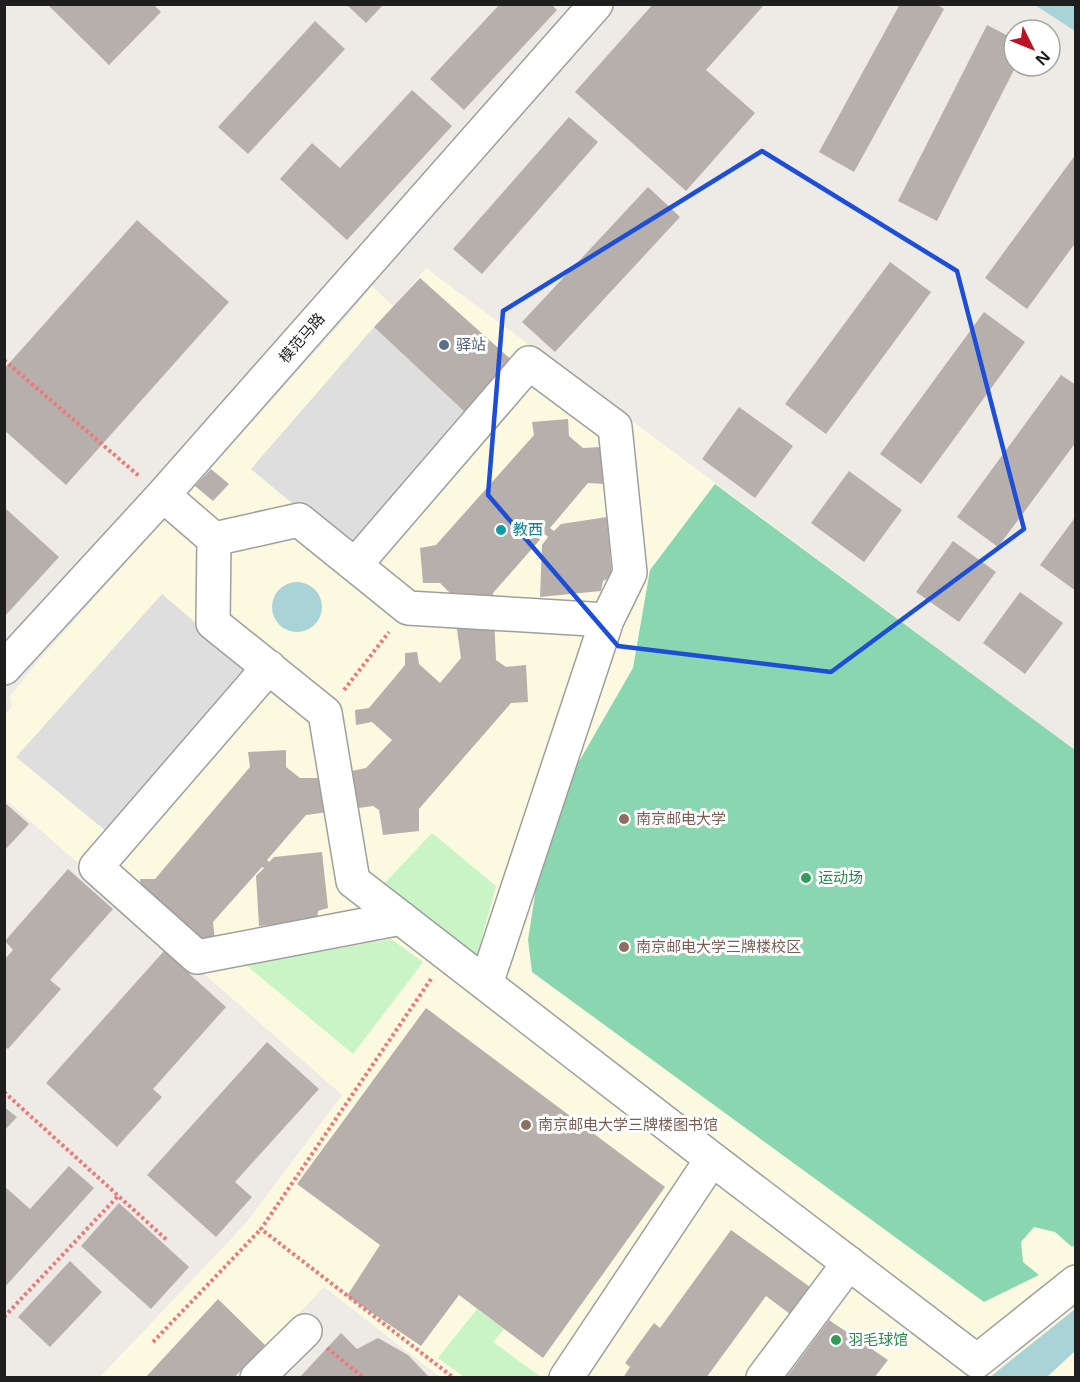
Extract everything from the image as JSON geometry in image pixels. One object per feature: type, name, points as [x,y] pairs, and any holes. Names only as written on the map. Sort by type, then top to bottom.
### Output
[{"type":"street","name":"模范马路","points":[[4,668],[163,495],[596,4]]},
{"type":"street","points":[[355,565],[529,363],[615,427],[630,573],[608,620],[486,984]]},
{"type":"street","points":[[163,495],[214,538]]},
{"type":"street","points":[[214,538],[299,520],[408,608],[608,620]]},
{"type":"street","points":[[214,538],[213,622],[325,713],[353,881],[977,1361],[1076,1282]]},
{"type":"street","points":[[269,667],[96,867],[197,957],[401,918]]},
{"type":"street","points":[[566,1377],[712,1159]]},
{"type":"street","points":[[763,1377],[849,1263]]},
{"type":"street","points":[[257,1377],[305,1331]]},
{"type":"path","points":[[4,360],[163,495]]},
{"type":"path","points":[[325,713],[408,608]]},
{"type":"path","points":[[153,1342],[261,1229],[448,954]]},
{"type":"path","points":[[4,1092],[168,1240]]},
{"type":"path","points":[[4,1317],[119,1195]]},
{"type":"path","points":[[261,1229],[454,1377]]},
{"type":"path","points":[[305,1331],[364,1377]]},
{"type":"highlighted area","points":[[762,151],[957,271],[1024,529],[831,672],[618,646],[488,495],[503,311]]},
{"type":"shaded area","name":"南京邮电大学三牌楼校区","points":[[426,268],[1075,750],[1075,1377],[440,1377],[324,1287],[238,1377],[100,1377],[246,1223],[342,1095],[5,799],[5,715],[12,706],[10,696],[39,660],[372,286],[394,307]]},
{"type":"shaded area","points":[[374,327],[468,415],[353,554],[251,469]]},
{"type":"shaded area","points":[[162,594],[246,666],[107,832],[16,757]]},
{"type":"green space","name":"运动场","points":[[715,484],[1075,750],[1075,1244],[1072,1247],[1055,1232],[1034,1227],[1021,1242],[1023,1262],[1039,1275],[984,1302],[532,972],[528,940],[547,817],[633,668],[650,570]]},
{"type":"green space","points":[[432,833],[496,886],[476,959],[381,887]]},
{"type":"green space","points":[[391,939],[423,962],[353,1054],[246,965]]},
{"type":"green space","points":[[477,1309],[504,1329],[493,1342],[541,1377],[464,1377],[438,1358]]},
{"type":"water","points":[[1035,5],[1075,5],[1075,31],[1062,23],[1062,18],[1055,18]]},
{"type":"water","points":[[297,582],[315,589],[322,607],[315,625],[297,632],[279,625],[272,607],[279,589]]},
{"type":"water","points":[[1075,1309],[1075,1351],[1047,1377],[990,1377]]},
{"type":"building","points":[[47,4],[153,4],[161,12],[109,65]]},
{"type":"building","points":[[346,4],[384,4],[366,23]]},
{"type":"building","points":[[500,4],[551,4],[557,10],[464,110],[430,79]]},
{"type":"building","points":[[653,4],[765,4],[706,70],[755,113],[686,191],[575,92]]},
{"type":"building","points":[[900,4],[936,4],[944,9],[854,172],[819,152]]},
{"type":"building","points":[[315,21],[345,49],[248,154],[218,127]]},
{"type":"building","points":[[987,25],[1002,33],[1002,78],[1010,78],[937,221],[898,201]]},
{"type":"building","points":[[412,90],[452,126],[347,240],[280,179],[312,143],[340,168]]},
{"type":"building","points":[[569,117],[598,142],[482,274],[453,249]]},
{"type":"building","points":[[1076,154],[1076,242],[1027,309],[985,278]]},
{"type":"building","points":[[648,187],[680,217],[555,352],[522,322]]},
{"type":"building","points":[[137,220],[229,302],[66,485],[4,430],[4,369]]},
{"type":"building","points":[[890,262],[931,292],[826,434],[785,404]]},
{"type":"building","name":"驿站","points":[[420,278],[514,362],[468,415],[374,327]]},
{"type":"building","points":[[984,312],[1025,342],[921,484],[880,454]]},
{"type":"building","points":[[1061,375],[1076,385],[1076,442],[998,547],[957,517]]},
{"type":"building","points":[[739,407],[793,446],[755,498],[702,459]]},
{"type":"building","points":[[568,419],[569,436],[583,448],[601,447],[605,484],[588,483],[550,528],[554,531],[561,524],[607,517],[612,577],[603,581],[601,591],[540,597],[542,545],[548,537],[545,534],[493,593],[496,660],[506,667],[526,665],[528,702],[511,703],[419,809],[419,831],[383,835],[379,810],[373,806],[306,815],[267,860],[269,862],[274,857],[322,852],[328,908],[318,911],[317,921],[259,926],[256,876],[264,868],[262,867],[213,922],[215,941],[173,946],[143,916],[140,879],[155,879],[250,767],[248,752],[286,750],[286,767],[300,778],[317,778],[366,768],[392,740],[372,722],[356,725],[355,710],[369,708],[405,665],[405,653],[417,652],[419,664],[440,683],[461,658],[452,595],[440,583],[423,583],[420,548],[436,545],[534,435],[532,422]]},
{"type":"building","points":[[211,469],[229,484],[213,501],[195,486]]},
{"type":"building","points":[[849,471],[902,510],[864,562],[811,523]]},
{"type":"building","points":[[4,507],[59,557],[4,617]]},
{"type":"building","points":[[1076,516],[1076,591],[1040,565]]},
{"type":"building","points":[[953,541],[996,572],[959,622],[916,592]]},
{"type":"building","points":[[1020,592],[1063,623],[1025,674],[983,643]]},
{"type":"building","points":[[4,802],[29,824],[4,851]]},
{"type":"building","points":[[68,869],[113,909],[50,980],[61,989],[8,1049],[4,1046],[4,960],[13,950],[5,941]]},
{"type":"building","points":[[164,951],[226,1007],[153,1089],[162,1097],[117,1147],[46,1083]]},
{"type":"building","points":[[426,1008],[665,1187],[543,1358],[459,1295],[421,1346],[347,1296],[380,1245],[297,1184]]},
{"type":"building","points":[[267,1042],[319,1089],[235,1182],[252,1197],[216,1237],[147,1175]]},
{"type":"building","points":[[4,1107],[17,1117],[4,1131]]},
{"type":"building","points":[[69,1166],[94,1188],[4,1288],[4,1186],[30,1209]]},
{"type":"building","points":[[119,1203],[189,1267],[151,1309],[81,1246]]},
{"type":"building","points":[[731,1230],[810,1287],[790,1314],[766,1296],[706,1378],[623,1378],[630,1367],[625,1363],[640,1342],[654,1323],[660,1328]]},
{"type":"building","points":[[70,1261],[102,1292],[50,1347],[18,1317]]},
{"type":"building","points":[[218,1299],[265,1345],[234,1378],[145,1378]]},
{"type":"building","name":"羽毛球馆","points":[[829,1320],[888,1360],[874,1378],[786,1378]]},
{"type":"building","points":[[341,1333],[357,1349],[378,1338],[408,1355],[430,1378],[299,1378]]},
{"type":"place","name":"驿站","points":[[444,345]]},
{"type":"place","name":"教西","points":[[501,530]]},
{"type":"place","name":"南京邮电大学","points":[[624,819]]},
{"type":"place","name":"运动场","points":[[806,878]]},
{"type":"place","name":"南京邮电大学三牌楼校区","points":[[624,947]]},
{"type":"place","name":"南京邮电大学三牌楼图书馆","points":[[526,1125]]},
{"type":"place","name":"羽毛球馆","points":[[836,1340]]}]
